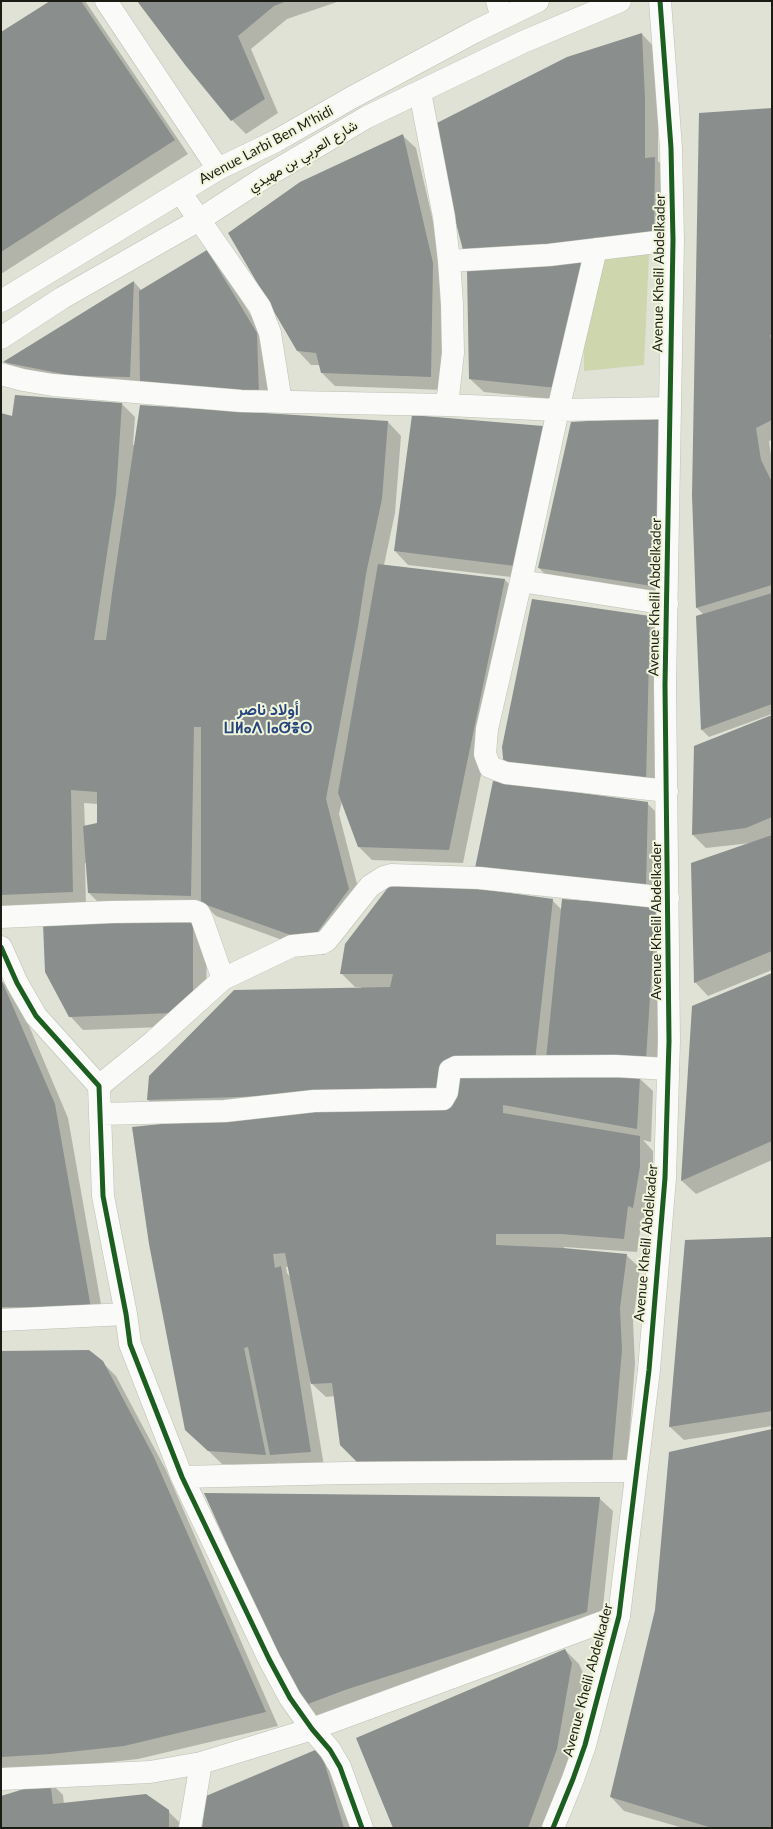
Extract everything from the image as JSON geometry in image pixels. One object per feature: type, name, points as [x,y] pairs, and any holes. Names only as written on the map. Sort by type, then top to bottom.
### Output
[{"type":"street","points":[[106,1],[218,169]]},
{"type":"street","name":"Avenue Larbi Ben M'hidi","points":[[1,301],[218,169],[276,141],[499,10],[538,1]]},
{"type":"street","name":"شارع العربي بن مهيدي","points":[[1,338],[62,298],[199,220],[265,177],[367,117],[523,42],[620,1]]},
{"type":"street","name":"Avenue Khelil Abdelkader","points":[[553,1828],[585,1745],[619,1616],[649,1370],[665,1178],[668,1069],[666,685],[669,408],[673,240],[671,148],[660,1]]},
{"type":"street","points":[[420,92],[444,217],[449,262],[453,353],[447,405]]},
{"type":"street","points":[[180,192],[260,307],[270,333],[281,402]]},
{"type":"street","points":[[449,262],[549,254],[673,240]]},
{"type":"street","points":[[596,249],[558,410],[487,729],[486,754],[490,766],[506,773],[667,791]]},
{"type":"street","points":[[1,374],[23,380],[53,385],[241,401],[447,405],[558,410],[669,408]]},
{"type":"street","points":[[521,581],[667,604]]},
{"type":"street","points":[[99,1086],[154,1042],[223,979],[292,946],[322,943],[327,940],[370,886],[377,880],[391,875],[479,878],[668,898]]},
{"type":"street","points":[[1,917],[119,912],[194,911],[199,913],[202,919],[223,979]]},
{"type":"street","points":[[1,947],[17,983],[36,1016],[99,1086],[103,1196],[126,1314],[130,1344],[182,1476],[269,1659],[290,1698],[312,1729],[330,1750],[340,1767],[362,1828]]},
{"type":"street","points":[[101,1114],[225,1111],[314,1101],[443,1099],[447,1092],[450,1070],[456,1067],[615,1066],[668,1069]]},
{"type":"street","points":[[1,1320],[126,1314]]},
{"type":"street","points":[[182,1476],[636,1471]]},
{"type":"street","points":[[1,1779],[150,1772],[201,1763],[312,1729],[619,1616]]},
{"type":"street","points":[[190,1828],[201,1763]]},
{"type":"green space","points":[[649,254],[644,365],[584,371],[584,346],[603,256]]},
{"type":"building","points":[[50,1],[81,1],[175,140],[1,252],[1,32]]},
{"type":"building","points":[[137,1],[287,1],[274,6],[238,36],[265,99],[231,121],[186,66]]},
{"type":"building","points":[[642,33],[645,99],[645,158],[655,157],[654,235],[464,254],[431,126],[567,57]]},
{"type":"building","points":[[772,108],[772,335],[770,335],[772,344],[772,420],[756,428],[761,460],[772,482],[772,585],[696,608],[692,495],[699,113]]},
{"type":"building","points":[[403,134],[433,263],[431,377],[321,373],[316,353],[297,351],[228,233],[300,182]]},
{"type":"building","points":[[207,250],[257,333],[259,394],[140,389],[139,291]]},
{"type":"building","points":[[586,257],[557,388],[469,379],[467,270]]},
{"type":"building","points":[[134,281],[130,377],[73,376],[3,362]]},
{"type":"building","points":[[15,395],[122,403],[116,494],[94,640],[106,640],[140,405],[388,421],[382,499],[366,574],[358,627],[326,799],[349,889],[310,942],[201,903],[201,727],[194,727],[191,896],[88,893],[83,826],[97,823],[97,792],[71,790],[73,892],[1,895],[1,413],[12,416]]},
{"type":"building","points":[[412,415],[543,426],[515,566],[394,551]]},
{"type":"building","points":[[659,417],[658,587],[538,568],[571,422]]},
{"type":"building","points":[[378,564],[505,579],[449,850],[358,847],[338,793]]},
{"type":"building","points":[[772,593],[772,704],[701,730],[696,616]]},
{"type":"building","points":[[532,599],[650,616],[646,782],[504,769],[502,747]]},
{"type":"building","points":[[772,715],[772,817],[746,828],[692,835],[694,746]]},
{"type":"building","points":[[493,781],[648,802],[646,887],[475,868]]},
{"type":"building","points":[[772,835],[772,951],[694,983],[691,863]]},
{"type":"building","points":[[396,877],[553,899],[535,1061],[447,1060],[444,1094],[383,1098],[383,1088],[267,1096],[147,1100],[149,1076],[234,990],[390,987],[393,974],[340,974],[345,944]]},
{"type":"building","points":[[562,899],[656,906],[646,1059],[546,1059]]},
{"type":"building","points":[[193,918],[193,995],[173,1013],[69,1017],[45,972],[43,923]]},
{"type":"building","points":[[772,973],[772,1141],[681,1181],[692,1006]]},
{"type":"building","points":[[1,979],[55,1104],[91,1308],[1,1307]]},
{"type":"building","points":[[453,1074],[640,1077],[637,1129],[503,1105],[503,1113],[640,1136],[640,1167],[633,1208],[628,1206],[624,1239],[561,1234],[496,1234],[496,1245],[563,1248],[627,1254],[620,1308],[622,1350],[612,1465],[357,1462],[340,1445],[332,1383],[311,1384],[285,1253],[273,1254],[275,1268],[281,1266],[311,1452],[270,1455],[248,1347],[244,1348],[266,1455],[208,1451],[185,1430],[149,1244],[132,1127],[285,1111],[422,1108]]},
{"type":"building","points":[[772,1237],[772,1411],[669,1427],[685,1240]]},
{"type":"building","points":[[89,1350],[103,1361],[153,1455],[266,1712],[124,1746],[51,1754],[1,1757],[1,1351]]},
{"type":"building","points":[[772,1429],[772,1828],[712,1828],[610,1797],[655,1610],[669,1452]]},
{"type":"building","points":[[204,1493],[600,1497],[587,1612],[345,1690],[300,1707]]},
{"type":"building","points":[[565,1649],[572,1663],[557,1749],[528,1828],[393,1828],[356,1738]]},
{"type":"building","points":[[320,1748],[344,1828],[202,1828],[206,1796]]},
{"type":"building","points":[[50,1781],[53,1804],[146,1794],[169,1810],[169,1828],[1,1828],[1,1796]]},
{"type":"cycle path","points":[[553,1828],[585,1745],[619,1616],[649,1370],[665,1178],[669,1041],[665,685],[673,240],[671,148],[660,1]]},
{"type":"cycle path","points":[[1,947],[17,983],[36,1016],[99,1086],[103,1196],[126,1314],[130,1344],[182,1477],[269,1659],[290,1698],[312,1729],[330,1750],[340,1767],[362,1828]]},
{"type":"district","name":"أولاد ناصر ⵡⵍⴰⴷ ⵏⴰⵚⴻⵔ","points":[[268,719]]}]
